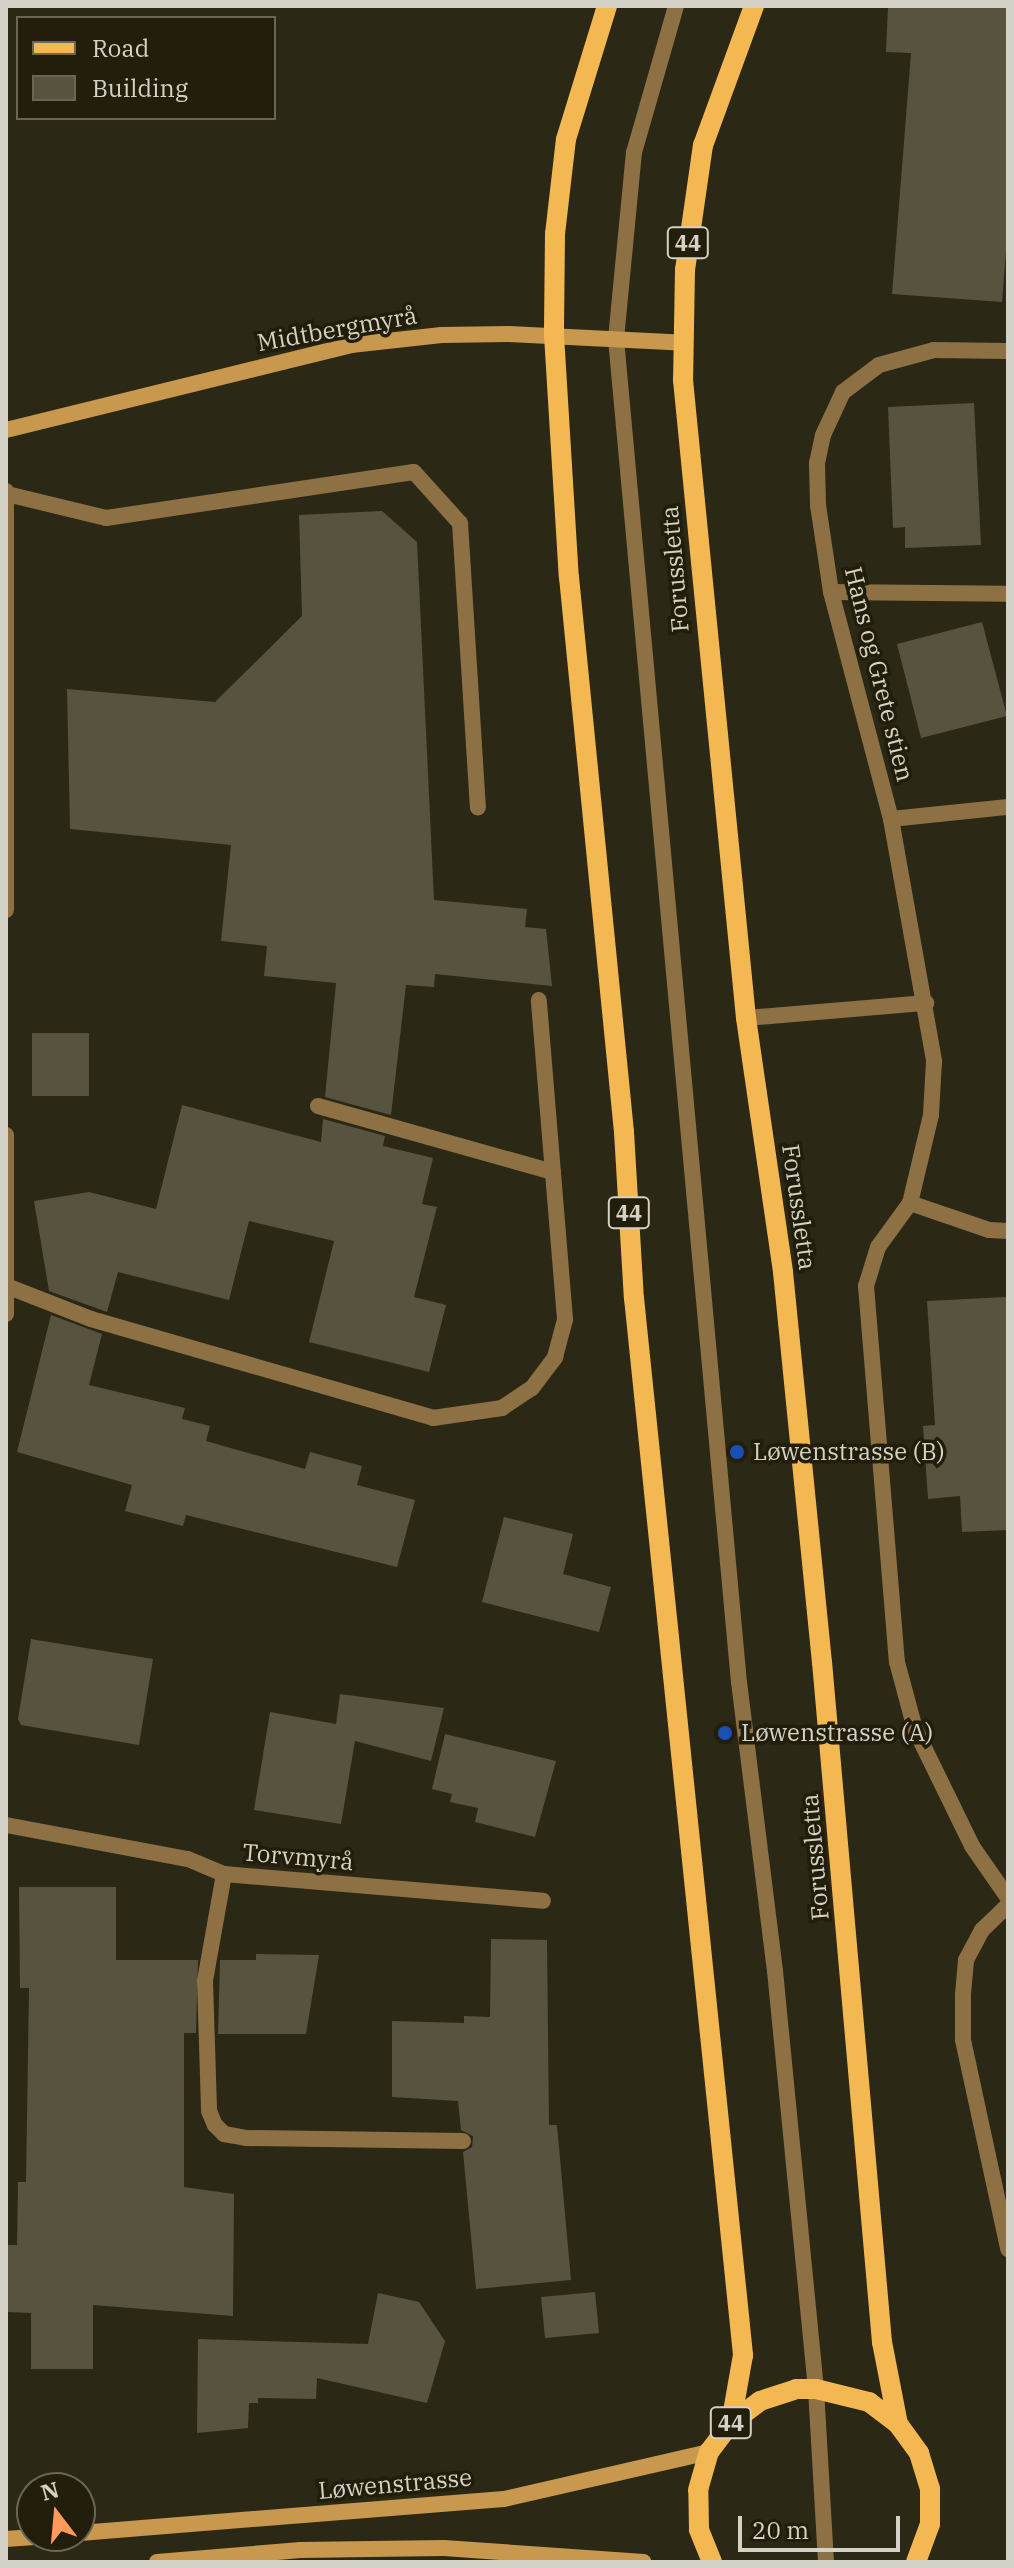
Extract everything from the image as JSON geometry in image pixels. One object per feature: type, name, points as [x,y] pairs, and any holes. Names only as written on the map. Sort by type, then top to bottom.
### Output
[{"type":"main road","name":"44","points":[[607,6],[566,139],[555,234],[554,335],[569,577],[624,1132],[635,1313],[743,2355],[731,2423]]},
{"type":"main road","name":"Forussletta","points":[[754,6],[703,145],[685,270],[684,343],[746,1018],[783,1272],[851,1965],[871,2236],[882,2342],[898,2424]]},
{"type":"main road","name":"Midtbergmyrå","points":[[6,430],[351,345],[441,335],[554,335],[684,343]]},
{"type":"main road","name":"44","points":[[712,2562],[699,2529],[698,2490],[709,2452],[731,2423],[760,2401],[796,2389],[816,2389],[869,2402],[898,2424],[919,2453],[930,2488],[930,2524],[916,2562]]},
{"type":"main road","name":"Løwenstrasse","points":[[96,2532],[504,2499],[709,2452]]},
{"type":"main road","points":[[157,2562],[300,2550],[444,2548],[644,2562]]},
{"type":"street","points":[[676,6],[634,152],[616,339],[738,1666],[775,1971],[816,2389],[826,2562]]},
{"type":"street","name":"Hans og Grete stien","points":[[910,1203],[931,1115],[934,1061],[891,819],[831,592],[818,505],[817,463],[823,435],[843,392],[868,371],[906,355],[934,350],[1008,351]]},
{"type":"street","points":[[6,910],[6,492],[106,518],[414,472],[460,523],[478,807]]},
{"type":"street","points":[[831,592],[1008,594]]},
{"type":"street","points":[[891,819],[1008,807]]},
{"type":"street","points":[[9,1287],[91,1319],[418,1414],[466,1417],[502,1408],[532,1388],[555,1357],[565,1319],[539,1000]]},
{"type":"street","points":[[746,1018],[926,1003]]},
{"type":"street","points":[[318,1106],[553,1172]]},
{"type":"street","points":[[6,1135],[9,1287],[6,1314]]},
{"type":"street","points":[[1008,1231],[989,1230],[910,1203],[878,1247],[866,1286],[897,1662],[915,1729],[972,1846],[1008,1898]]},
{"type":"street","name":"Torvmyrå","points":[[6,1825],[188,1859],[224,1874],[543,1901]]},
{"type":"street","points":[[224,1874],[205,1981],[209,2111],[215,2125],[224,2134],[246,2138],[463,2141]]},
{"type":"street","points":[[1008,1905],[982,1930],[966,1960],[963,2040],[1008,2249]]},
{"type":"building","points":[[888,6],[1008,6],[1008,226],[1002,302],[892,294],[911,53],[886,52]]},
{"type":"building","points":[[974,403],[981,545],[905,548],[905,527],[893,528],[888,407]]},
{"type":"building","points":[[382,511],[417,542],[434,900],[527,909],[525,927],[546,929],[552,986],[435,974],[434,987],[406,985],[391,1115],[325,1097],[336,983],[264,976],[267,946],[221,941],[231,845],[70,829],[67,689],[215,702],[302,616],[299,515]]},
{"type":"building","points":[[982,622],[1007,716],[921,738],[897,644]]},
{"type":"building","points":[[32,1033],[89,1033],[89,1096],[32,1096]]},
{"type":"building","points":[[182,1105],[321,1142],[323,1119],[385,1136],[383,1146],[433,1158],[422,1204],[437,1207],[414,1297],[446,1305],[429,1372],[309,1342],[334,1241],[249,1221],[229,1300],[118,1272],[107,1312],[49,1291],[34,1201],[89,1192],[156,1209]]},
{"type":"building","points":[[1006,1297],[1008,1530],[962,1532],[960,1496],[928,1499],[923,1426],[935,1425],[927,1301]]},
{"type":"building","points":[[51,1315],[102,1334],[89,1385],[185,1408],[182,1419],[210,1426],[206,1441],[305,1469],[310,1452],[362,1466],[357,1485],[415,1500],[397,1567],[186,1515],[183,1526],[125,1511],[132,1485],[17,1452]]},
{"type":"building","points":[[504,1517],[573,1534],[563,1574],[611,1587],[599,1632],[482,1602]]},
{"type":"building","points":[[31,1639],[153,1659],[139,1745],[21,1725],[18,1719]]},
{"type":"building","points":[[340,1694],[444,1708],[431,1761],[355,1741],[341,1824],[254,1810],[270,1712],[336,1724]]},
{"type":"building","points":[[445,1734],[556,1761],[535,1837],[475,1822],[478,1808],[450,1802],[452,1794],[432,1789]]},
{"type":"building","points":[[19,1887],[116,1887],[116,1960],[198,1960],[196,2033],[184,2033],[184,2187],[234,2194],[233,2316],[93,2305],[93,2369],[31,2369],[31,2313],[6,2312],[6,2245],[17,2245],[18,2182],[26,2182],[29,1988],[20,1988]]},
{"type":"building","points":[[491,1939],[547,1940],[549,2125],[557,2125],[571,2280],[476,2289],[463,2152],[472,2147],[473,2136],[461,2130],[458,2101],[392,2097],[392,2021],[464,2023],[464,2016],[490,2017]]},
{"type":"building","points":[[256,1954],[319,1955],[306,2034],[218,2034],[220,1960],[256,1960]]},
{"type":"building","points":[[595,2292],[599,2333],[545,2338],[541,2297]]},
{"type":"building","points":[[378,2293],[419,2302],[445,2341],[427,2403],[317,2378],[316,2399],[258,2398],[258,2403],[249,2403],[248,2428],[197,2433],[198,2339],[368,2344]]},
{"type":"place","name":"Løwenstrasse (B)","points":[[737,1452]]},
{"type":"place","name":"Løwenstrasse (A)","points":[[725,1733]]}]
